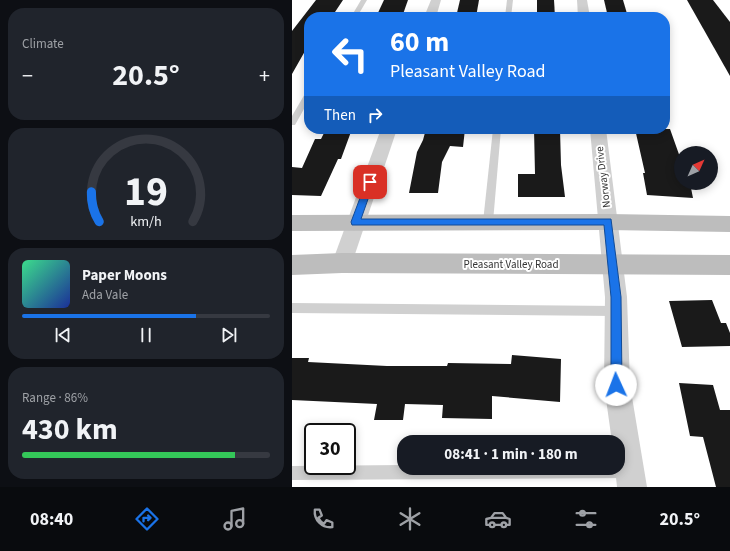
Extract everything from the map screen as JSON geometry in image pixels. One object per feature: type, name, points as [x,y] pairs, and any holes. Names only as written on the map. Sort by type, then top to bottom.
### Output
[{"type":"main road","points":[[292,223],[608,222],[730,224]]},
{"type":"main road","name":"Pleasant Valley Road","points":[[292,265],[342,263],[730,265]]},
{"type":"street","points":[[432,12],[436,0]]},
{"type":"street","points":[[582,0],[583,12]]},
{"type":"street","points":[[342,263],[355,222],[387,134]]},
{"type":"street","name":"Norway Drive","points":[[599,134],[613,265],[616,311],[616,385],[630,479]]},
{"type":"lane","points":[[357,12],[364,0]]},
{"type":"lane","points":[[509,12],[510,0]]},
{"type":"lane","points":[[292,123],[304,103]]},
{"type":"lane","points":[[488,222],[497,134]]},
{"type":"lane","points":[[292,308],[616,311]]},
{"type":"lane","points":[[292,473],[630,479]]},
{"type":"building","points":[[316,0],[343,0],[335,12],[307,12]]},
{"type":"building","points":[[384,0],[408,0],[404,12],[378,12]]},
{"type":"building","points":[[460,0],[479,0],[477,12],[457,12]]},
{"type":"building","points":[[537,0],[554,0],[555,12],[537,12]]},
{"type":"building","points":[[604,0],[623,0],[627,12],[607,12]]},
{"type":"building","points":[[687,0],[713,0],[730,22],[730,76]]},
{"type":"building","points":[[304,16],[304,53],[292,74],[292,31]]},
{"type":"building","points":[[670,129],[676,146],[674,146],[674,190],[691,190],[693,198],[647,195],[643,173],[645,173],[636,134],[670,134]]},
{"type":"building","points":[[324,134],[350,134],[341,159],[338,159],[321,196],[292,195],[292,167],[302,168],[315,139],[321,139]]},
{"type":"building","points":[[425,134],[464,134],[463,147],[450,146],[442,162],[438,193],[409,193],[417,152]]},
{"type":"building","points":[[534,134],[560,134],[561,165],[565,197],[518,197],[518,174],[535,174]]},
{"type":"building","points":[[712,300],[721,323],[726,323],[730,333],[730,346],[682,347],[669,301]]},
{"type":"building","points":[[512,355],[561,359],[560,402],[492,396],[492,419],[442,418],[443,405],[405,404],[403,420],[374,420],[377,404],[292,400],[292,358],[309,358],[308,362],[387,366],[447,366],[448,363],[511,364]]},
{"type":"building","points":[[679,383],[713,385],[720,410],[730,410],[730,487],[716,487],[703,437],[690,436]]},
{"type":"route","points":[[370,182],[355,222],[608,222],[616,297],[616,385]]}]
